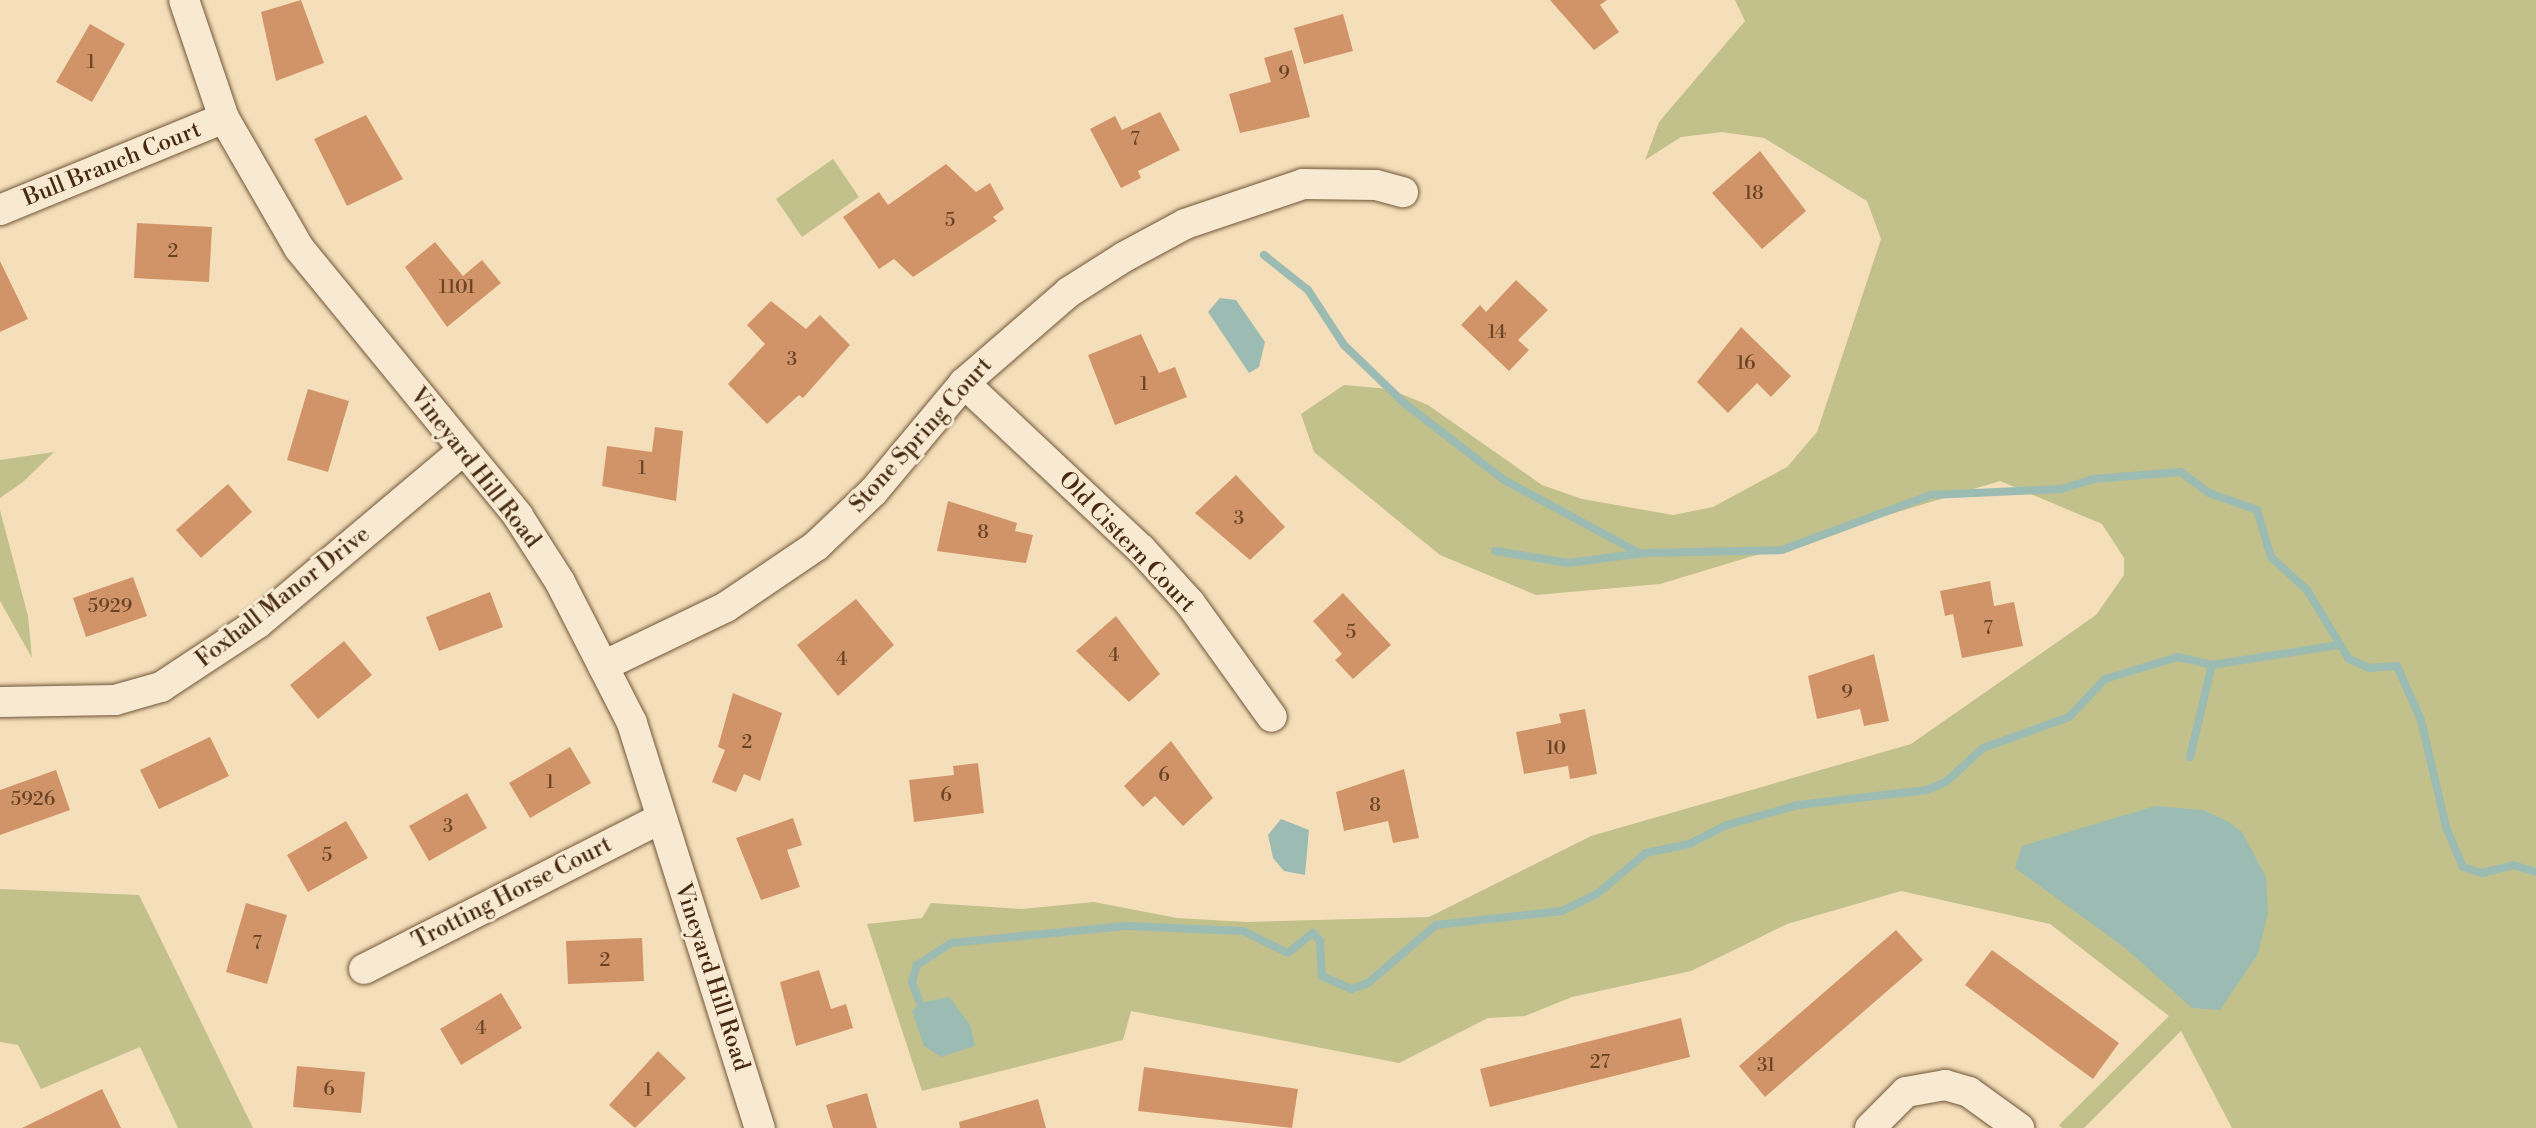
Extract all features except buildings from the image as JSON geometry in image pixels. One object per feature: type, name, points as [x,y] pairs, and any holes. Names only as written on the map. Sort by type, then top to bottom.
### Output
[{"type":"street","name":"Vineyard Hill Road","points":[[184,0],[224,118],[299,248],[462,451],[518,516],[603,666],[632,723],[760,1128]]},
{"type":"street","name":"Bull Branch Court","points":[[0,211],[224,118]]},
{"type":"street","name":"Stone Spring Court","points":[[603,666],[726,607],[807,553],[873,492],[964,383],[1069,292],[1185,224],[1303,184],[1376,185],[1403,192]]},
{"type":"street","name":"Old Cistern Court","points":[[964,383],[1158,567],[1272,717]]},
{"type":"street","name":"Foxhall Manor Drive","points":[[0,702],[115,700],[161,687],[258,623],[462,451]]},
{"type":"street","name":"Trotting Horse Court","points":[[364,968],[661,818]]},
{"type":"street","points":[[1870,1128],[1906,1092],[1945,1085],[1969,1092],[2019,1128]]},
{"type":"shaded area","points":[[1735,0],[2536,0],[2536,1128],[2232,1128],[2181,1031],[2084,1128],[2062,1128],[2059,1125],[2169,1016],[2050,924],[1901,891],[1787,924],[1691,971],[1572,997],[1525,1016],[1488,1018],[1399,1063],[1131,1011],[1123,1040],[922,1091],[867,924],[922,918],[931,903],[1022,909],[1094,902],[1177,918],[1247,922],[1429,917],[1591,836],[1911,744],[2096,615],[2124,575],[2124,558],[2102,524],[2000,481],[1660,584],[1536,595],[1440,555],[1314,452],[1301,414],[1344,385],[1389,389],[1428,405],[1542,485],[1582,499],[1673,515],[1713,507],[1787,467],[1817,432],[1881,239],[1867,201],[1764,138],[1722,132],[1681,137],[1645,160],[1659,122],[1745,21]]},
{"type":"shaded area","points":[[833,159],[859,197],[802,237],[776,199]]},
{"type":"shaded area","points":[[54,452],[23,482],[0,498],[0,460]]},
{"type":"shaded area","points":[[0,510],[28,616],[32,658],[0,601]]},
{"type":"shaded area","points":[[0,889],[139,895],[253,1128],[178,1128],[140,1047],[41,1089],[18,1045],[0,1042]]},
{"type":"water","points":[[1220,298],[1236,300],[1265,342],[1259,367],[1249,373],[1208,312]]},
{"type":"water","points":[[2155,806],[2203,810],[2229,822],[2242,832],[2266,877],[2268,913],[2258,954],[2220,1010],[2192,1008],[2124,947],[2015,868],[2022,846]]},
{"type":"water","points":[[1281,819],[1309,830],[1305,875],[1284,871],[1273,858],[1268,835]]},
{"type":"water","points":[[949,997],[970,1025],[975,1046],[941,1057],[924,1046],[912,1011],[920,1003]]},
{"type":"waterway","points":[[1264,255],[1308,290],[1344,345],[1404,403],[1504,480],[1637,552]]},
{"type":"waterway","points":[[1495,551],[1568,563],[1644,553],[1782,550],[1931,495],[2061,489],[2093,479],[2181,472],[2209,493],[2257,510],[2271,557],[2307,590],[2349,659],[2369,668],[2397,666],[2421,720],[2446,827],[2463,867],[2482,873],[2513,865],[2536,872]]},
{"type":"waterway","points":[[920,1003],[912,982],[917,965],[951,943],[1125,926],[1243,931],[1288,953],[1313,933],[1320,941],[1322,976],[1351,989],[1368,983],[1436,925],[1562,911],[1597,894],[1646,853],[1689,844],[1727,825],[1798,805],[1927,790],[1947,781],[1983,748],[2069,717],[2105,679],[2178,657],[2212,665],[2338,645]]},
{"type":"waterway","points":[[2190,757],[2212,665]]}]
